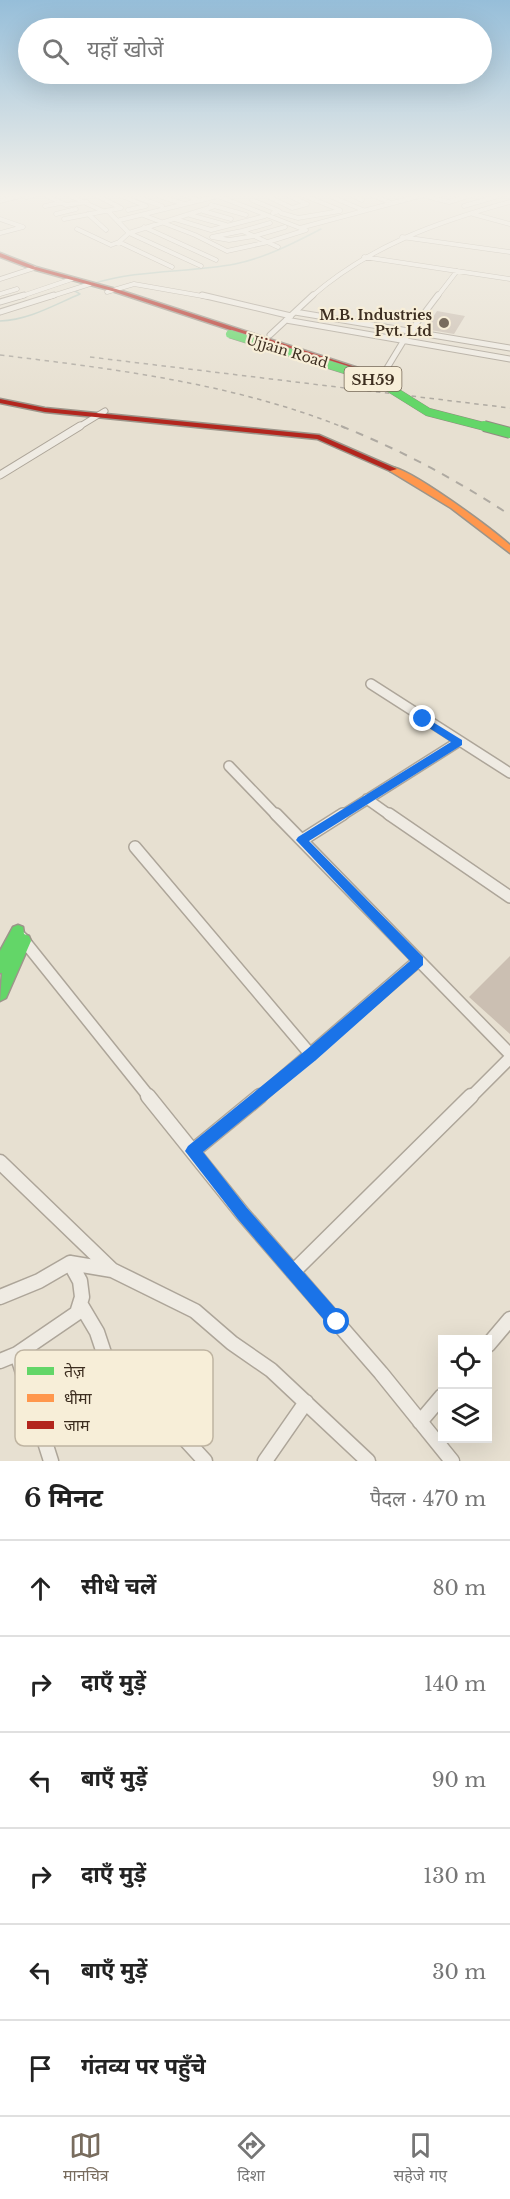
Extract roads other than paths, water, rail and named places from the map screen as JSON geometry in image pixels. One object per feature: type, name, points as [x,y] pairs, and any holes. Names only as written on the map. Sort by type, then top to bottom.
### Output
[{"type":"main road","name":"SH59","points":[[22,262],[376,375],[445,412],[510,427]]},
{"type":"main road","name":"Ujjain Road","points":[[107,290],[230,334],[375,379],[428,412],[510,433]]},
{"type":"main road","points":[[0,397],[42,405],[319,437],[381,462],[439,495],[491,533],[510,550]]},
{"type":"main road","points":[[0,401],[45,411],[102,412],[326,433],[360,447],[440,490],[510,541]]},
{"type":"main road","points":[[0,966],[21,936]]},
{"type":"main road","points":[[0,993],[21,936]]},
{"type":"street","points":[[162,262],[172,267]]},
{"type":"street","points":[[193,262],[201,266]]},
{"type":"street","points":[[270,335],[355,262]]},
{"type":"street","points":[[398,262],[510,279]]},
{"type":"street","points":[[2,278],[40,269]]},
{"type":"street","points":[[384,373],[404,340],[457,271]]},
{"type":"street","points":[[0,302],[53,287],[72,279]]},
{"type":"street","points":[[0,312],[134,284],[197,294],[404,340],[510,359]]},
{"type":"street","points":[[0,290],[10,287],[17,289],[0,294]]},
{"type":"street","points":[[290,316],[411,331],[510,348]]},
{"type":"street","points":[[0,475],[102,412]]},
{"type":"street","points":[[371,684],[510,774]]},
{"type":"street","points":[[302,840],[458,742]]},
{"type":"street","points":[[229,766],[510,1056],[293,1272]]},
{"type":"street","points":[[367,799],[510,897]]},
{"type":"street","points":[[135,847],[311,1055]]},
{"type":"street","points":[[21,936],[193,1151],[452,1461]]},
{"type":"street","points":[[193,1151],[311,1055],[418,961]]},
{"type":"street","points":[[0,1162],[112,1270]]},
{"type":"street","points":[[23,1350],[77,1313],[82,1297],[80,1281],[70,1263]]},
{"type":"street","points":[[0,1297],[39,1281],[70,1263],[112,1270],[195,1311],[232,1343],[271,1370],[368,1461]]},
{"type":"street","points":[[81,1305],[97,1332],[103,1350]]},
{"type":"street","points":[[492,1340],[510,1319]]},
{"type":"street","points":[[0,1361],[15,1355]]},
{"type":"street","points":[[420,1422],[438,1401]]},
{"type":"street","points":[[265,1461],[306,1402]]},
{"type":"street","points":[[46,1446],[51,1461]]},
{"type":"street","points":[[191,1446],[205,1461]]},
{"type":"waterway","points":[[92,284],[145,273],[217,267],[242,262]]},
{"type":"waterway","points":[[0,321],[21,318],[41,311],[80,294],[75,291],[83,288]]},
{"type":"railway","points":[[0,355],[88,366],[219,389],[304,413],[345,428]]},
{"type":"railway","points":[[90,357],[510,408]]},
{"type":"railway","points":[[341,426],[428,466],[510,515]]},
{"type":"place","name":"M.B. Industries Pvt. Ltd","points":[[444,323]]}]
